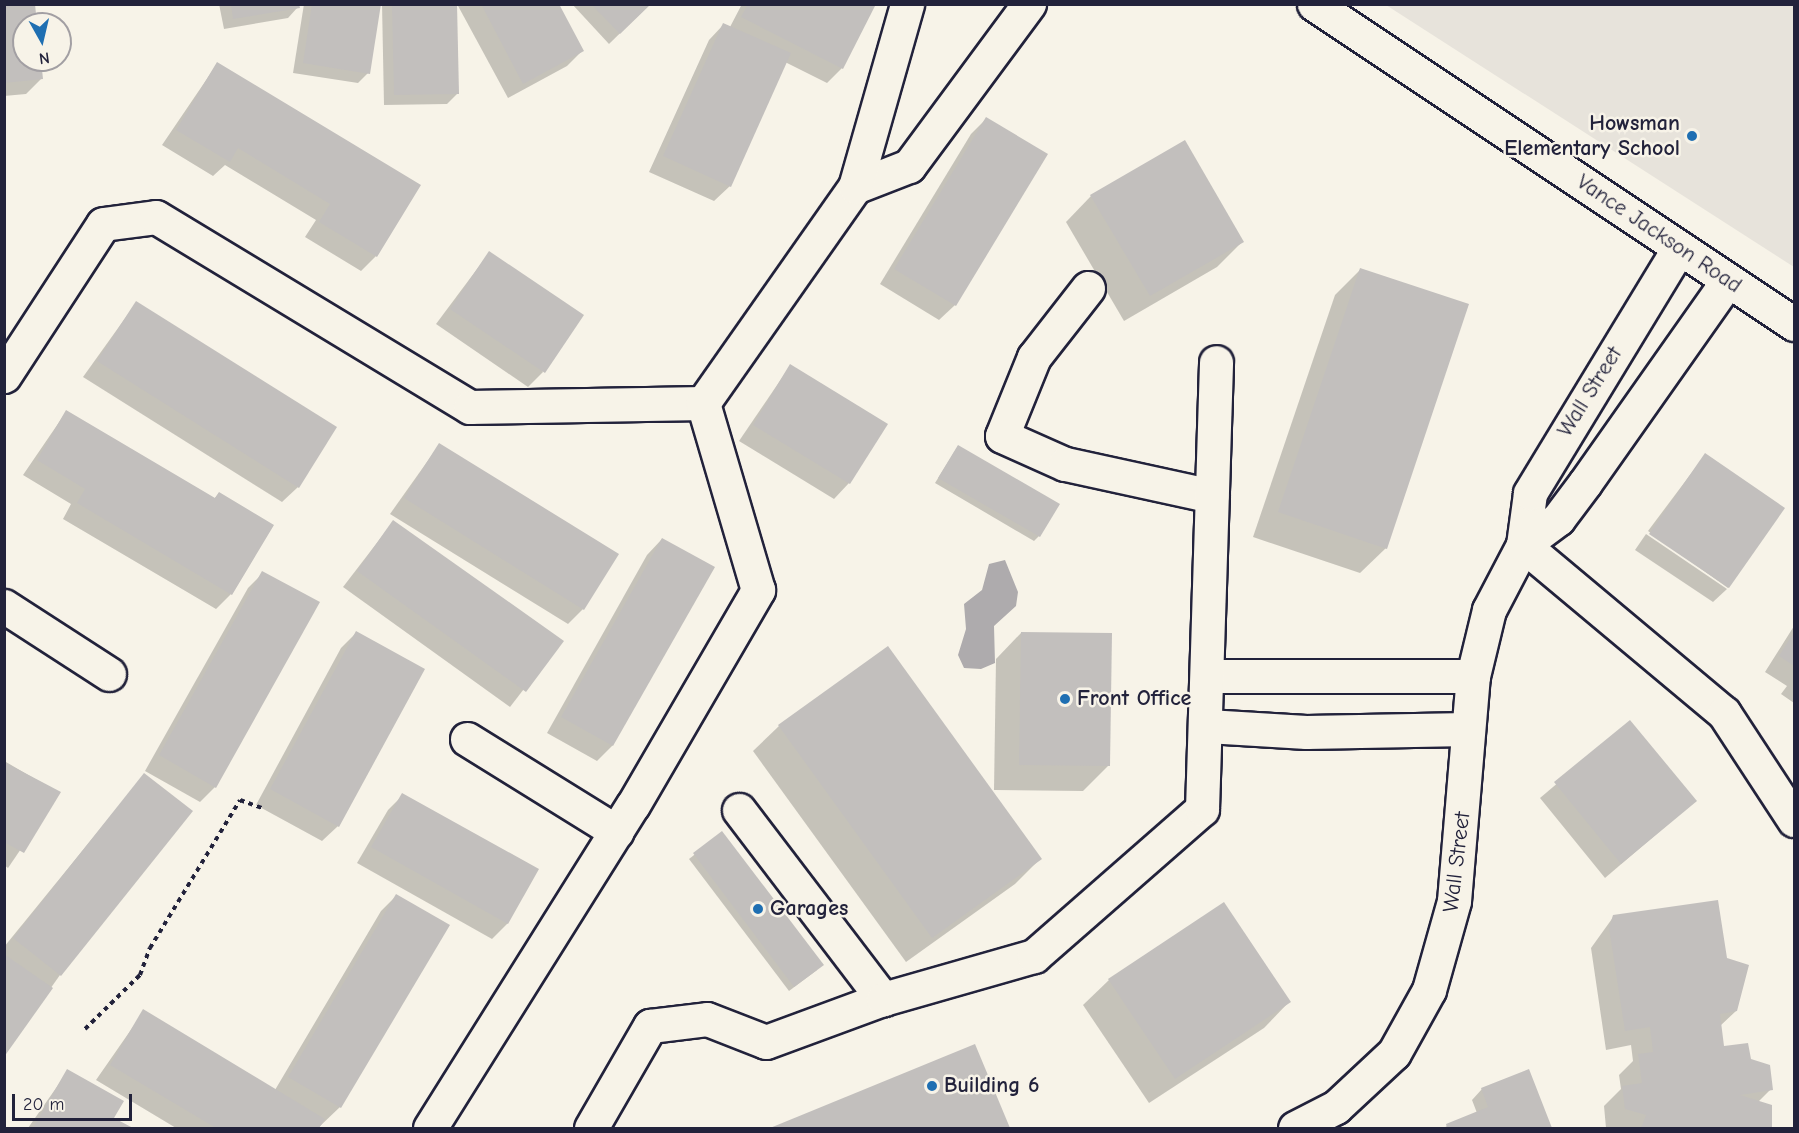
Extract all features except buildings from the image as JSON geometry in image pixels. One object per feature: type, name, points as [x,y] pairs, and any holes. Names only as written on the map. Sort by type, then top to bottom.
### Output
[{"type":"street","points":[[703,403],[855,187],[907,4]]},
{"type":"street","points":[[855,187],[909,166],[1029,4]]},
{"type":"street","name":"Vance Jackson Road","points":[[1314,4],[1794,324]]},
{"type":"street","points":[[4,375],[103,224],[156,217],[470,407],[703,403]]},
{"type":"street","name":"Wall Street","points":[[1295,1128],[1336,1107],[1394,1053],[1429,990],[1461,855],[1473,676],[1489,610],[1523,545],[1530,493],[1679,248]]},
{"type":"street","name":"Wall Street","points":[[1523,545],[1558,519],[1586,483],[1728,279]]},
{"type":"street","points":[[1088,288],[1034,357],[1002,436],[1065,464],[1212,496]]},
{"type":"street","points":[[591,1128],[650,1026],[707,1019],[766,1042],[884,999],[1034,956],[1202,809],[1210,676],[1216,362]]},
{"type":"street","points":[[430,1128],[617,832],[758,590],[703,403]]},
{"type":"street","points":[[1523,545],[1724,713],[1794,820]]},
{"type":"street","points":[[4,606],[109,674]]},
{"type":"street","points":[[1210,676],[1473,676]]},
{"type":"street","points":[[1207,726],[1306,732],[1468,729]]},
{"type":"street","points":[[467,739],[617,832]]},
{"type":"street","points":[[739,810],[884,999]]},
{"type":"path","points":[[85,1029],[140,975],[150,948],[240,800],[262,808]]},
{"type":"shaded area","name":"Howsman Elementary School","points":[[1386,5],[1794,5],[1794,267]]},
{"type":"shaded area","points":[[1005,560],[1018,592],[1016,606],[994,626],[995,663],[981,669],[964,668],[958,655],[966,629],[964,604],[982,590],[989,564]]},
{"type":"place","name":"Howsman Elementary School","points":[[1692,136]]},
{"type":"place","name":"Front Office","points":[[1065,699]]},
{"type":"place","name":"Garages","points":[[758,909]]},
{"type":"place","name":"Building 6","points":[[932,1086]]}]
